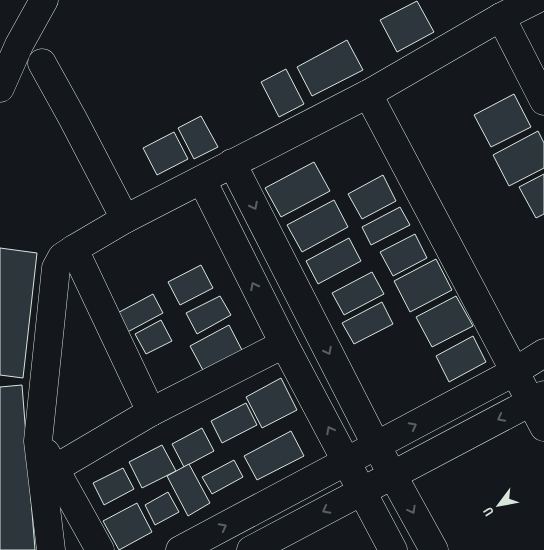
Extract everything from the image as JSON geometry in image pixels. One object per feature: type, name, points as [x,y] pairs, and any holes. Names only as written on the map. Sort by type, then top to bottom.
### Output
[{"type":"street","points":[[0,88],[19,45],[44,0]]},
{"type":"street","points":[[51,550],[38,442],[56,268],[62,257],[125,219],[368,94],[535,0]]},
{"type":"street","points":[[502,17],[544,101]]},
{"type":"street","points":[[42,63],[125,219]]},
{"type":"street","points":[[368,94],[514,372],[537,398],[544,427]]},
{"type":"street","points":[[232,163],[376,445],[434,550]]},
{"type":"street","points":[[202,180],[284,344],[393,550]]},
{"type":"street","points":[[74,249],[151,412]]},
{"type":"street","points":[[56,468],[151,412],[284,344]]},
{"type":"street","points":[[180,550],[514,372],[544,354]]},
{"type":"street","points":[[251,550],[537,398]]},
{"type":"street","points":[[38,442],[56,468],[100,550]]},
{"type":"building","points":[[417,1],[434,32],[397,52],[380,20]]},
{"type":"building","points":[[347,40],[363,70],[312,96],[297,67]]},
{"type":"building","points":[[286,69],[304,104],[279,117],[261,82]]},
{"type":"building","points":[[514,94],[531,127],[491,147],[474,115]]},
{"type":"building","points":[[201,116],[218,147],[194,159],[178,128]]},
{"type":"building","points":[[538,131],[544,143],[544,168],[509,186],[493,155]]},
{"type":"building","points":[[174,132],[188,159],[157,175],[143,148]]},
{"type":"building","points":[[314,162],[330,191],[281,217],[265,188]]},
{"type":"building","points":[[544,174],[544,214],[536,218],[519,187]]},
{"type":"building","points":[[383,175],[396,201],[362,219],[348,194]]},
{"type":"building","points":[[334,200],[348,227],[302,252],[287,225]]},
{"type":"building","points":[[400,207],[410,225],[371,245],[362,227]]},
{"type":"building","points":[[415,234],[427,258],[393,276],[380,252]]},
{"type":"building","points":[[349,238],[361,261],[318,284],[306,261]]},
{"type":"building","points":[[0,248],[37,253],[23,378],[0,375]]},
{"type":"building","points":[[436,259],[452,290],[410,312],[394,281]]},
{"type":"building","points":[[201,265],[213,288],[180,305],[168,282]]},
{"type":"building","points":[[372,272],[384,294],[344,315],[332,293]]},
{"type":"building","points":[[153,294],[163,313],[120,336],[110,317]]},
{"type":"building","points":[[220,296],[231,315],[197,334],[186,313]]},
{"type":"building","points":[[456,296],[473,326],[432,347],[416,317]]},
{"type":"building","points":[[382,302],[393,324],[354,344],[342,323]]},
{"type":"building","points":[[161,320],[172,341],[146,354],[135,334]]},
{"type":"building","points":[[229,325],[244,354],[205,374],[190,346]]},
{"type":"building","points":[[473,336],[486,362],[449,382],[436,356]]},
{"type":"building","points":[[281,378],[297,410],[262,428],[246,397]]},
{"type":"building","points":[[22,385],[35,550],[0,550],[0,387]]},
{"type":"building","points":[[246,403],[257,425],[222,443],[211,421]]},
{"type":"building","points":[[202,428],[214,451],[184,467],[172,444]]},
{"type":"building","points":[[291,431],[304,456],[257,480],[244,456]]},
{"type":"building","points":[[162,445],[176,471],[142,488],[129,462]]},
{"type":"building","points":[[234,460],[243,477],[212,494],[202,477]]},
{"type":"building","points":[[189,464],[210,503],[188,516],[167,476]]},
{"type":"building","points":[[123,468],[134,489],[104,505],[93,483]]},
{"type":"building","points":[[168,492],[179,512],[155,525],[145,505]]},
{"type":"building","points":[[137,503],[152,532],[119,550],[103,521]]}]
